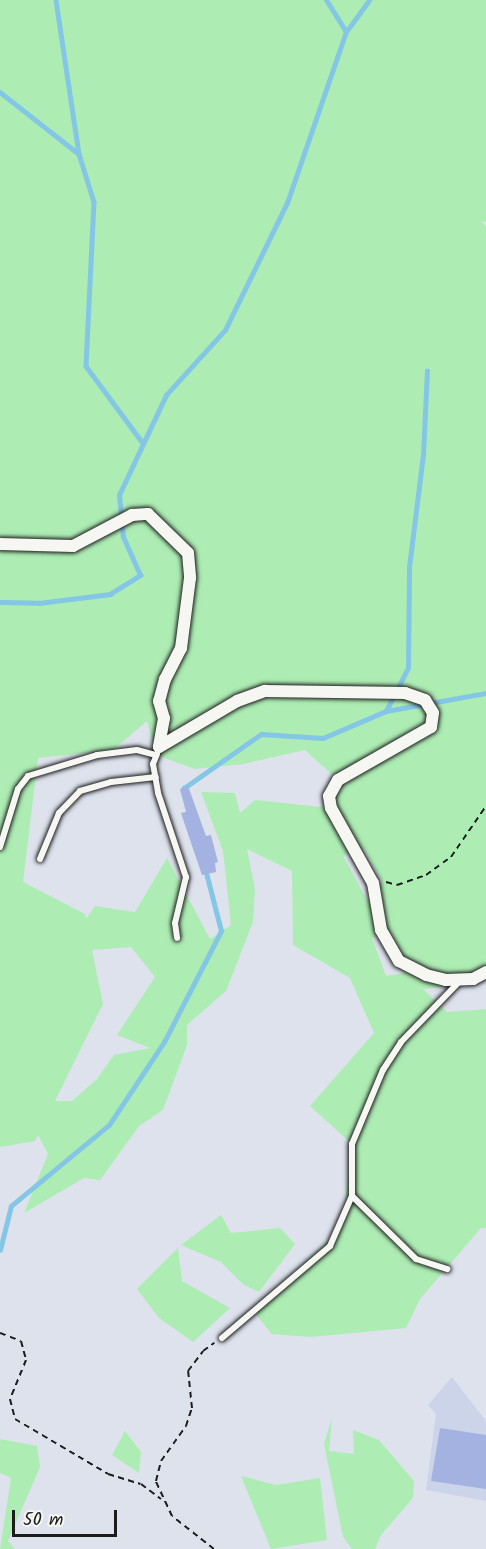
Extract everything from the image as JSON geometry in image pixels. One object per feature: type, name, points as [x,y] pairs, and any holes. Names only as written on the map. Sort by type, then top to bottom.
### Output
[{"type":"street","points":[[0,544],[73,546],[132,515],[148,514],[188,553],[190,578],[181,648],[165,679],[159,701],[164,718],[157,751]]},
{"type":"street","points":[[157,751],[237,701],[265,691],[405,693],[425,700],[433,713],[430,727],[424,734],[338,780],[329,796],[336,822],[371,879],[381,930],[399,961],[426,975],[460,980],[486,972]]},
{"type":"lane","points":[[0,847],[18,789],[28,776],[97,755],[137,750],[157,751],[156,777],[184,863],[185,891],[176,923],[177,938]]},
{"type":"lane","points":[[40,859],[59,813],[80,791],[111,782],[156,777]]},
{"type":"lane","points":[[222,1338],[330,1246],[352,1196],[352,1143],[383,1070],[401,1042],[460,980]]},
{"type":"lane","points":[[352,1196],[416,1258],[447,1269]]},
{"type":"path","points":[[371,879],[397,885],[426,875],[451,857],[486,806]]},
{"type":"path","points":[[0,1333],[21,1341],[26,1360],[10,1399],[15,1419],[108,1474],[141,1484],[161,1499],[180,1524],[214,1549]]},
{"type":"path","points":[[161,1499],[156,1471],[186,1426],[192,1408],[188,1371],[203,1351],[222,1338]]},
{"type":"shaded area","points":[[452,1377],[486,1421],[486,1501],[426,1490],[436,1414],[428,1405]]},
{"type":"green space","points":[[0,0],[486,0],[486,222],[481,221],[486,226],[486,974],[474,984],[423,989],[447,1012],[486,1009],[486,1228],[481,1228],[420,1299],[406,1328],[311,1337],[272,1334],[254,1312],[342,1226],[352,1144],[310,1106],[374,1033],[350,978],[293,945],[292,871],[247,849],[255,889],[253,922],[226,991],[187,1025],[187,1045],[163,1110],[139,1126],[100,1180],[84,1178],[24,1213],[48,1154],[38,1135],[35,1141],[0,1147]],"holes":[[[147,721],[156,755],[195,769],[243,764],[305,750],[338,780],[331,808],[255,800],[240,813],[235,793],[201,792],[223,851],[231,925],[210,939],[167,858],[135,912],[95,906],[86,919],[85,914],[23,882],[38,758],[113,750]],[[364,849],[382,881],[367,900],[343,856]],[[392,932],[404,973],[386,976],[372,938]],[[131,947],[155,977],[117,1035],[150,1048],[114,1055],[97,1079],[72,1101],[55,1101],[103,1004],[92,950]]]},
{"type":"green space","points":[[221,1215],[231,1233],[280,1228],[295,1244],[259,1292],[244,1285],[221,1262],[181,1245]]},
{"type":"green space","points":[[178,1248],[182,1281],[230,1308],[193,1342],[159,1318],[137,1289]]},
{"type":"green space","points":[[332,1418],[329,1451],[354,1454],[353,1430],[379,1440],[414,1481],[413,1498],[381,1535],[375,1549],[352,1549],[343,1537],[324,1444]]},
{"type":"green space","points":[[125,1431],[141,1452],[139,1473],[112,1455]]},
{"type":"green space","points":[[0,1439],[37,1446],[40,1467],[8,1541],[15,1549],[0,1549],[11,1478],[0,1473]]},
{"type":"green space","points":[[241,1476],[276,1485],[320,1478],[327,1540],[271,1549]]},
{"type":"building","points":[[188,786],[206,836],[211,835],[218,862],[215,863],[216,872],[202,875],[181,813],[186,812],[180,789]]},
{"type":"building","points":[[440,1428],[486,1435],[486,1489],[431,1481]]},
{"type":"waterway","points":[[56,0],[79,154]]},
{"type":"waterway","points":[[0,602],[39,603],[110,594],[140,575],[123,537],[119,495],[166,395],[225,330],[287,203],[346,32],[326,0]]},
{"type":"waterway","points":[[346,32],[369,0]]},
{"type":"waterway","points":[[0,92],[79,154],[94,202],[86,366],[143,443]]},
{"type":"waterway","points":[[386,711],[408,668],[409,567],[423,455],[427,371]]},
{"type":"waterway","points":[[185,791],[184,788],[261,734],[323,738],[386,711],[486,693]]},
{"type":"waterway","points":[[0,1250],[11,1206],[109,1125],[164,1042],[221,931],[205,869]]}]
